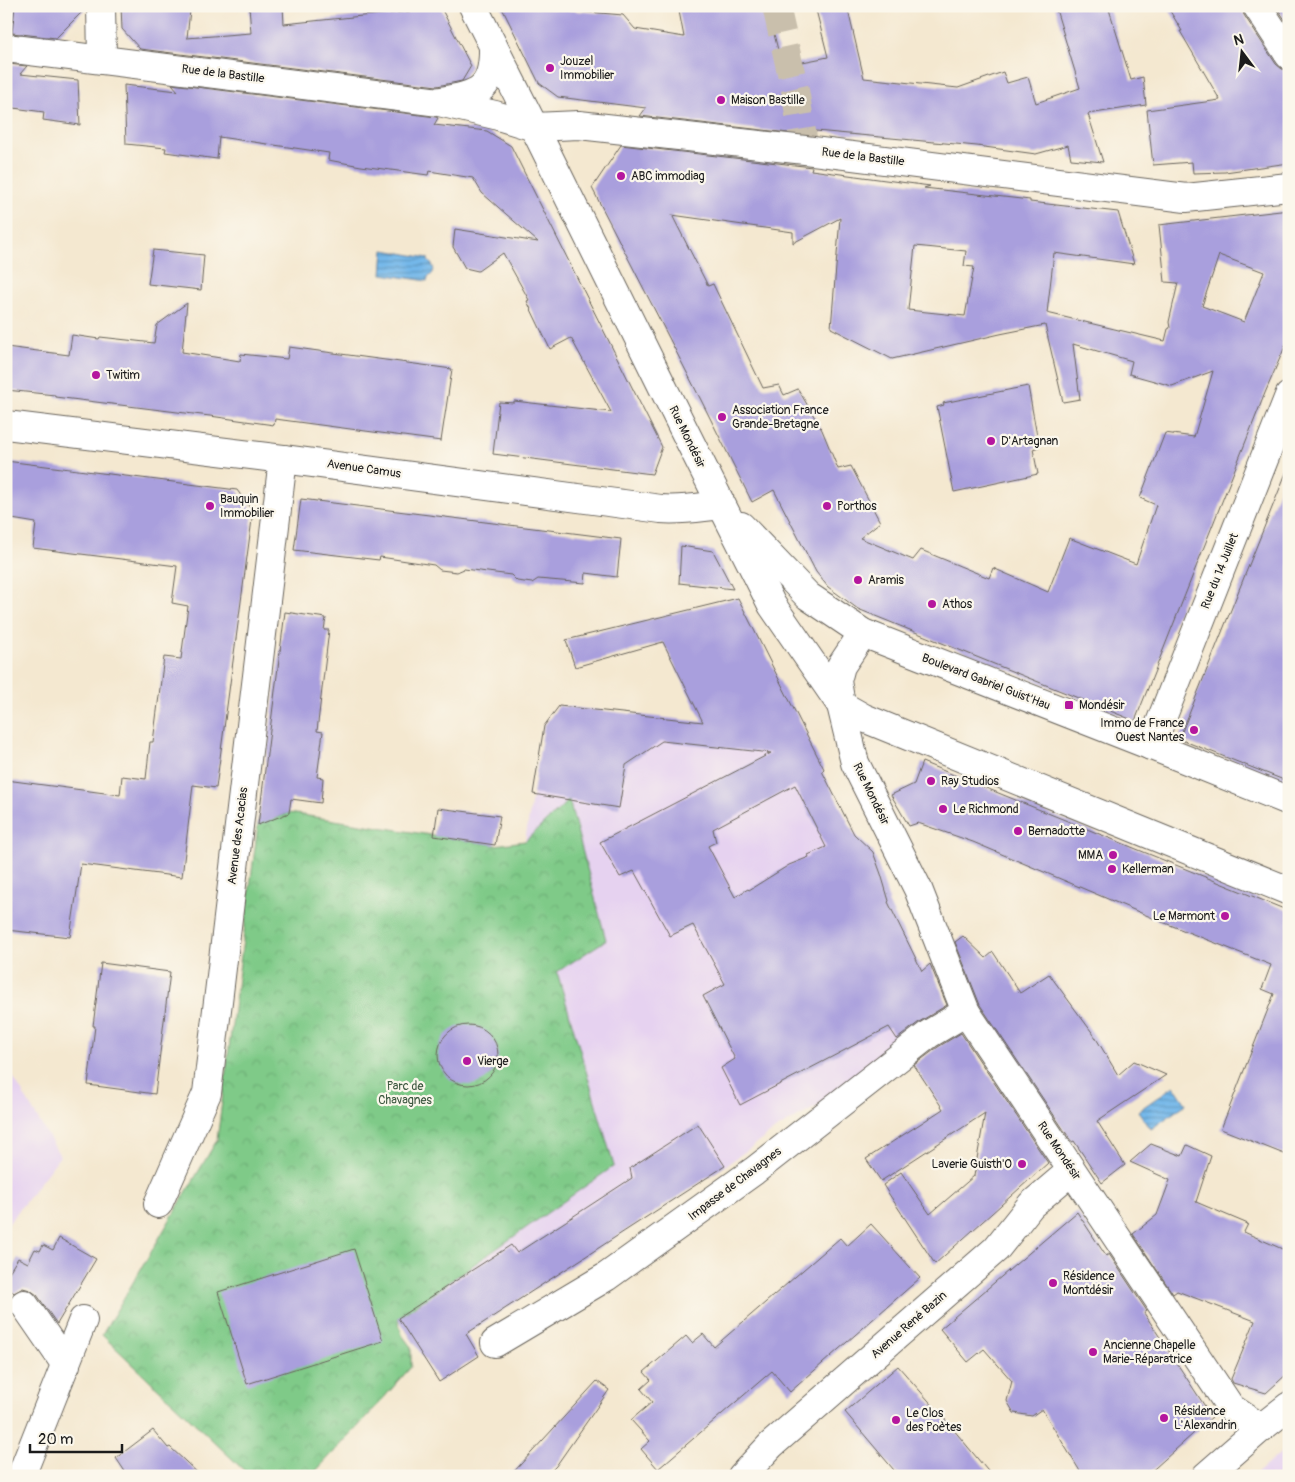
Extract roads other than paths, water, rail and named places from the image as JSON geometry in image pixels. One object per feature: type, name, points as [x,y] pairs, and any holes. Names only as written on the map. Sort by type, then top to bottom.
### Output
[{"type":"street","points":[[101,6],[102,59]]},
{"type":"street","name":"Rue Mondésir","points":[[473,6],[772,605],[841,705],[855,763],[918,889],[966,1012],[1231,1408],[1261,1428]]},
{"type":"street","points":[[1258,6],[1289,55]]},
{"type":"street","name":"Rue de la Bastille","points":[[439,102],[462,98],[473,94],[483,87],[490,77],[493,64],[493,46]]},
{"type":"street","name":"Rue de la Bastille","points":[[6,48],[439,102],[495,115],[534,127],[579,125],[599,127],[805,150],[1186,198],[1289,187]]},
{"type":"street","name":"Rue du 14 Juillet","points":[[1151,746],[1289,396]]},
{"type":"street","name":"Avenue Camus","points":[[6,425],[673,510],[721,505]]},
{"type":"street","name":"Avenue des Acacias","points":[[158,1204],[207,1093],[283,459]]},
{"type":"street","name":"Boulevard Gabriel Guist'Hau","points":[[721,505],[808,596],[863,633],[1289,801]]},
{"type":"street","points":[[863,633],[841,666],[837,681],[841,705],[864,718],[1289,891]]},
{"type":"street","name":"Impasse de Chavagnes","points":[[495,1343],[614,1272],[754,1171],[888,1064],[929,1034],[966,1012]]},
{"type":"street","name":"Avenue René Bazin","points":[[742,1476],[771,1446],[996,1249],[1031,1205],[1071,1171]]},
{"type":"street","points":[[24,1304],[66,1365]]},
{"type":"street","points":[[21,1476],[83,1320]]},
{"type":"street","points":[[1206,1476],[1289,1406]]},
{"type":"water","points":[[384,250],[428,258],[433,271],[427,281],[382,274]]},
{"type":"water","points":[[1174,1086],[1186,1104],[1151,1129],[1138,1111]]},
{"type":"tunnel","points":[[776,6],[795,90],[805,150]]},
{"type":"place","name":"Jouzel Immobilier","points":[[550,68]]},
{"type":"place","name":"Maison Bastille","points":[[721,100]]},
{"type":"place","name":"ABC immodiag","points":[[621,176]]},
{"type":"place","name":"Twitim","points":[[96,375]]},
{"type":"place","name":"Association France Grande-Bretagne","points":[[722,417]]},
{"type":"place","name":"D'Artagnan","points":[[991,441]]},
{"type":"place","name":"Bauquin Immobilier","points":[[210,506]]},
{"type":"place","name":"Porthos","points":[[827,506]]},
{"type":"place","name":"Aramis","points":[[858,580]]},
{"type":"place","name":"Athos","points":[[932,604]]},
{"type":"place","name":"Mondésir","points":[[1069,705]]},
{"type":"place","name":"Immo de France Ouest Nantes","points":[[1194,730]]},
{"type":"place","name":"Ray Studios","points":[[931,781]]},
{"type":"place","name":"Le Richmond","points":[[943,809]]},
{"type":"place","name":"Bernadotte","points":[[1018,831]]},
{"type":"place","name":"MMA","points":[[1113,855]]},
{"type":"place","name":"Kellerman","points":[[1112,869]]},
{"type":"place","name":"Le Marmont","points":[[1225,916]]},
{"type":"place","name":"Vierge","points":[[467,1061]]},
{"type":"place","name":"Laverie Guisth'O","points":[[1022,1164]]},
{"type":"place","name":"Résidence Montdésir","points":[[1053,1283]]},
{"type":"place","name":"Ancienne Chapelle Marie-Réparatrice","points":[[1093,1352]]},
{"type":"place","name":"Résidence L'Alexandrin","points":[[1164,1418]]},
{"type":"place","name":"Le Clos des Poètes","points":[[896,1420]]},
{"type":"park label","name":"Parc de Chavagnes","points":[[405,1093]]}]
